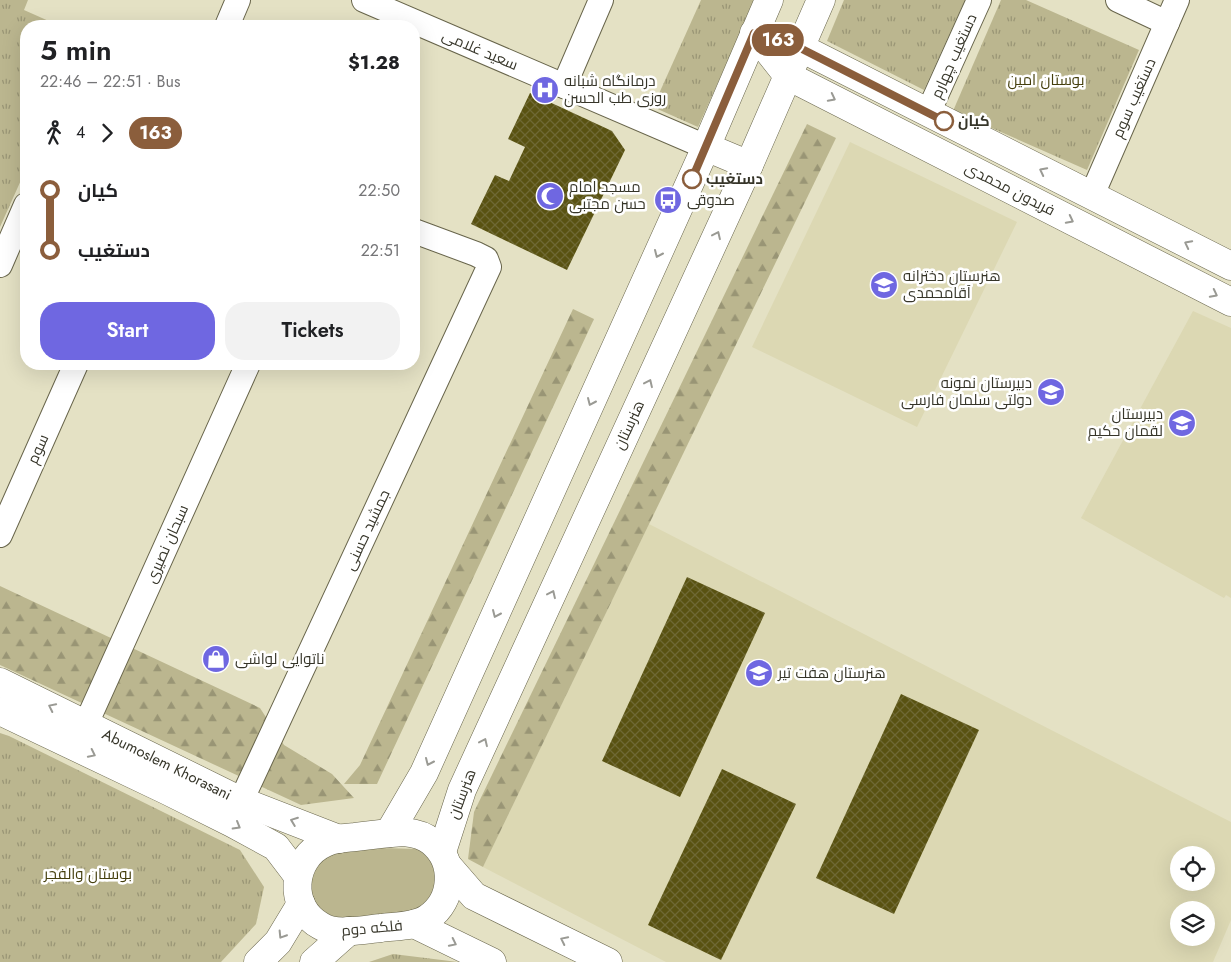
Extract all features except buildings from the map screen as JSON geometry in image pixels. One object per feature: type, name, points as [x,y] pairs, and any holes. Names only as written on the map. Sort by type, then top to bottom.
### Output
[{"type":"main road","points":[[389,833],[424,773],[706,147],[769,0]]},
{"type":"main road","name":"هنرستان","points":[[445,859],[462,790],[749,165],[821,0]]},
{"type":"main road","points":[[754,33],[788,76]]},
{"type":"main road","name":"فریدون محمدی","points":[[754,33],[800,48],[1231,266]]},
{"type":"main road","name":"فریدون محمدی","points":[[788,76],[1231,302]]},
{"type":"main road","points":[[706,147],[749,165]]},
{"type":"main road","name":"Abumoslem Khorasani","points":[[0,682],[241,801],[339,839]]},
{"type":"main road","name":"Abumoslem Khorasani","points":[[0,711],[232,822],[276,848],[298,876]]},
{"type":"main road","points":[[258,962],[278,942],[301,904],[297,890],[298,876],[303,862],[313,850],[325,842],[339,839],[404,832],[419,834],[432,842],[474,896],[608,962]]},
{"type":"main road","name":"فلکه دوم","points":[[301,904],[309,917],[320,926],[334,931],[414,924],[427,918],[439,909],[446,896],[450,881],[445,859]]},
{"type":"main road","points":[[414,924],[492,962]]},
{"type":"main road","points":[[314,962],[349,931]]},
{"type":"street","points":[[230,20],[238,0]]},
{"type":"street","name":"سعید غلامی","points":[[364,0],[405,15]]},
{"type":"street","points":[[564,86],[601,0]]},
{"type":"street","name":"دستغیب چهارم","points":[[928,113],[980,0]]},
{"type":"street","points":[[1118,0],[1167,23]]},
{"type":"street","name":"دستغیب سوم","points":[[1092,196],[1177,0]]},
{"type":"street","name":"سعید غلامی","points":[[420,22],[706,147]]},
{"type":"street","points":[[0,265],[20,219]]},
{"type":"street","name":"جمشید حسنی","points":[[241,801],[489,267],[486,259],[476,254],[420,233]]},
{"type":"street","name":"سوم","points":[[0,535],[73,370]]},
{"type":"street","name":"سبحان نصیری","points":[[86,724],[245,370]]},
{"type":"shaded area","name":"هنرستان دخترانه آقامحمدی","points":[[850,142],[1017,222],[917,427],[752,347]]},
{"type":"shaded area","name":"دبیرستان لقمان حکیم","points":[[1193,311],[1231,328],[1231,598],[1226,595],[1224,598],[1081,518]]},
{"type":"shaded area","name":"هنرستان هفت تیر","points":[[649,524],[1231,822],[1231,920],[1213,962],[666,962],[483,867]]},
{"type":"green space","points":[[0,0],[28,0],[24,10],[46,20],[20,20],[20,182],[0,227]]},
{"type":"green space","points":[[701,0],[755,0],[698,127],[653,107]]},
{"type":"green space","points":[[844,0],[965,0],[924,90],[827,41]]},
{"type":"green space","name":"بوستان امین","points":[[1001,0],[1026,0],[1139,50],[1087,170],[953,111]]},
{"type":"green space","points":[[807,124],[836,138],[483,867],[468,859],[474,812]]},
{"type":"green space","points":[[573,309],[594,319],[377,784],[344,784],[360,765]]},
{"type":"green space","points":[[0,586],[260,708],[284,745],[332,774],[354,798],[301,805],[0,665]]},
{"type":"green space","name":"بوستان والفجر","points":[[0,733],[240,850],[264,887],[256,924],[221,962],[0,962]]},
{"type":"green space","points":[[382,848],[418,849],[436,868],[434,892],[423,911],[348,921],[321,912],[312,901],[309,886],[314,865],[329,852]]},
{"type":"green space","points":[[393,954],[458,962],[369,962]]},
{"type":"bus line","name":"163","points":[[692,179],[754,33],[800,48],[944,121]]},
{"type":"place","name":"درمانگاه شبانه روزی طب الحسن","points":[[545,90]]},
{"type":"place","name":"کیان","points":[[944,121]]},
{"type":"place","name":"دستغیب","points":[[692,179]]},
{"type":"place","name":"مسجد امام حسن مجتبی","points":[[550,196]]},
{"type":"place","name":"صدوقی","points":[[668,200]]},
{"type":"place","name":"هنرستان دخترانه آقامحمدی","points":[[884,285]]},
{"type":"place","name":"دبیرستان نمونه دولتی سلمان فارسی","points":[[1051,392]]},
{"type":"place","name":"دبیرستان لقمان حکیم","points":[[1182,423]]},
{"type":"place","name":"ناتوایی لواشی","points":[[216,659]]},
{"type":"place","name":"هنرستان هفت تیر","points":[[759,673]]}]
